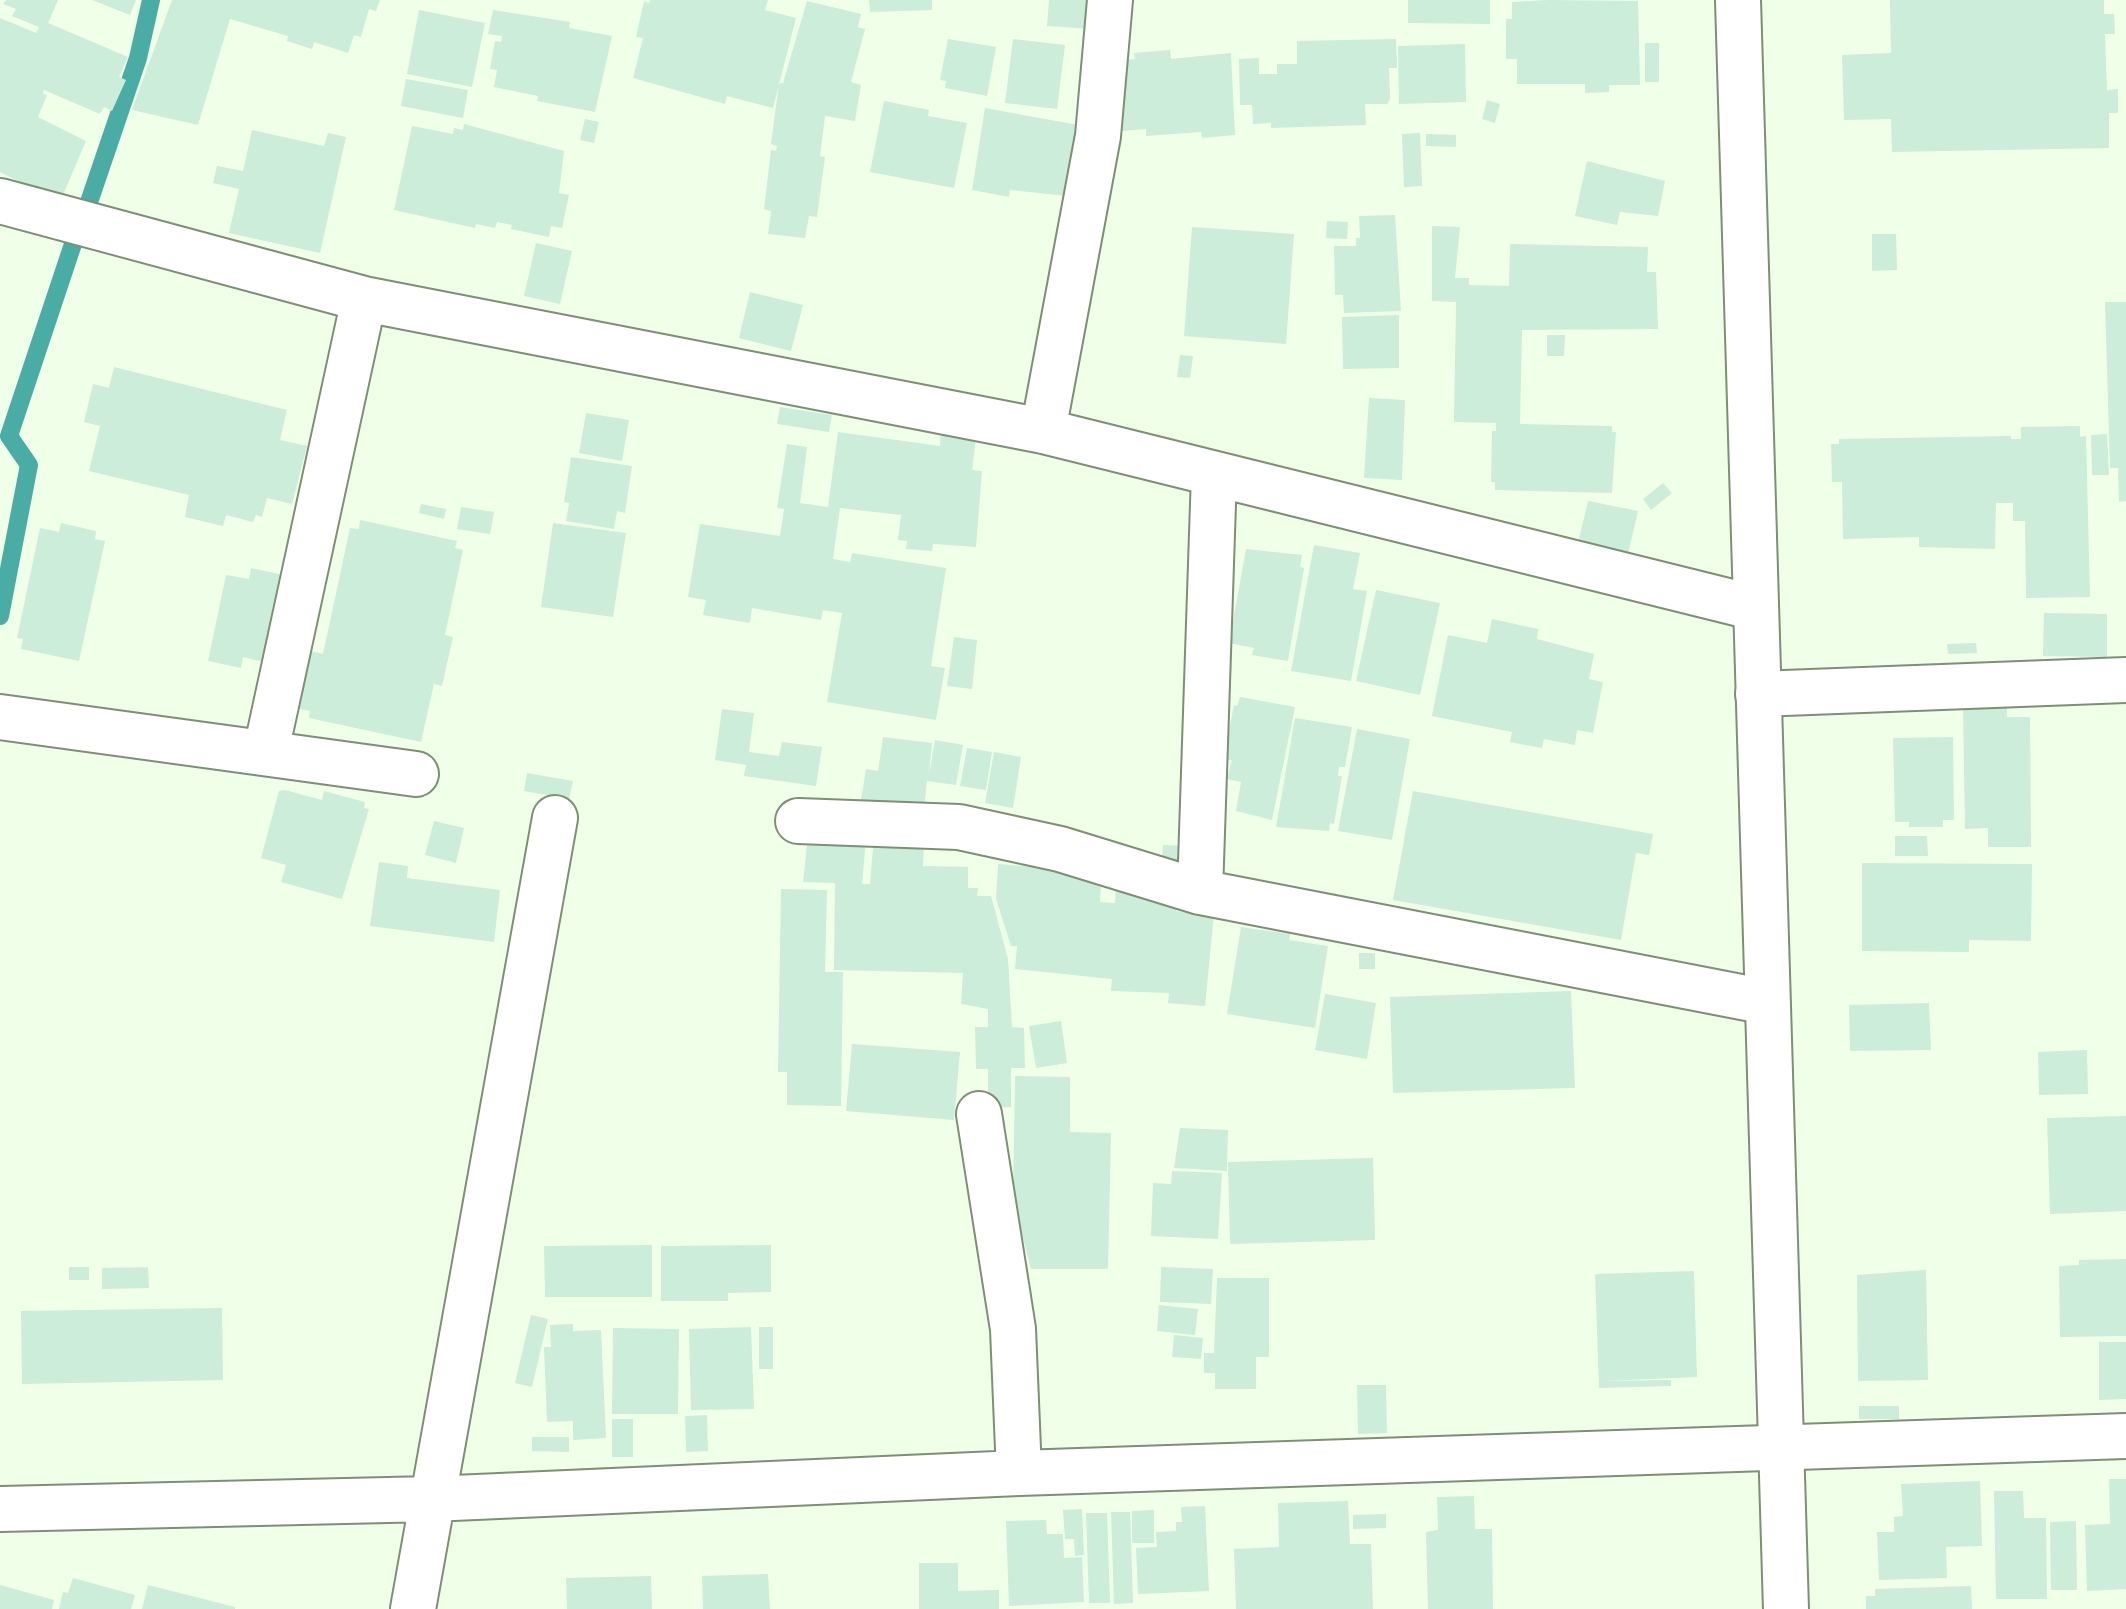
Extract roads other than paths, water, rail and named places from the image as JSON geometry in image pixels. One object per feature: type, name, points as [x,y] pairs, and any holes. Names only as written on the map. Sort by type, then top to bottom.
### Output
[{"type":"street","points":[[1043,431],[1098,136],[1110,0]]},
{"type":"street","points":[[1738,0],[1786,1609]]},
{"type":"street","points":[[0,201],[364,299],[1043,431],[1756,608]]},
{"type":"street","points":[[266,751],[364,299]]},
{"type":"street","points":[[1200,892],[1214,474]]},
{"type":"street","points":[[1758,694],[2126,680]]},
{"type":"street","points":[[0,717],[266,751],[416,774]]},
{"type":"street","points":[[413,1609],[555,818]]},
{"type":"street","points":[[798,821],[959,827],[1060,849],[1200,892],[1767,1002]]},
{"type":"street","points":[[979,1114],[1013,1329],[1019,1473]]},
{"type":"street","points":[[0,1509],[431,1499],[1019,1473],[1780,1445],[2126,1436]]},
{"type":"waterway","points":[[86,211],[138,58],[151,0]]},
{"type":"waterway","points":[[0,616],[29,465],[9,436],[73,244]]}]
